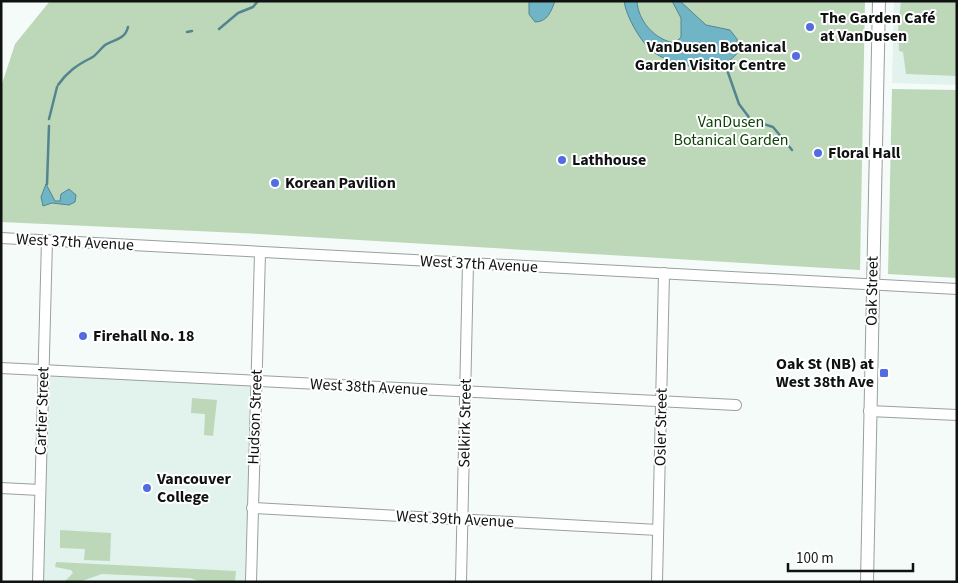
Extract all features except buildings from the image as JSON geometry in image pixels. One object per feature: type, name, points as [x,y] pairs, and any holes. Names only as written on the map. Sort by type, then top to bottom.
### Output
[{"type":"main road","name":"Oak Street","points":[[867,582],[869,411],[879,1]]},
{"type":"street","name":"West 37th Avenue","points":[[1,238],[957,289]]},
{"type":"street","name":"Cartier Street","points":[[38,582],[46,240]]},
{"type":"street","name":"Hudson Street","points":[[251,582],[260,253]]},
{"type":"street","name":"Selkirk Street","points":[[461,582],[468,263]]},
{"type":"street","name":"Osler Street","points":[[657,582],[664,273]]},
{"type":"street","name":"West 38th Avenue","points":[[1,368],[736,405]]},
{"type":"street","points":[[869,411],[957,415]]},
{"type":"street","points":[[1,488],[40,490]]},
{"type":"street","name":"West 39th Avenue","points":[[252,508],[658,530]]},
{"type":"shaded area","points":[[894,1],[957,1],[957,85],[892,83]]},
{"type":"shaded area","name":"Vancouver College","points":[[51,375],[250,386],[245,582],[43,582],[47,379]]},
{"type":"green space","name":"VanDusen Botanical Garden","points":[[50,1],[865,1],[860,270],[259,234],[1,222],[1,87],[15,44]]},
{"type":"green space","points":[[901,1],[957,1],[957,76],[906,74],[903,52],[899,51],[898,29]]},
{"type":"green space","points":[[892,89],[957,90],[957,278],[888,274]]},
{"type":"green space","points":[[192,398],[217,400],[213,436],[204,435],[205,414],[191,413]]},
{"type":"green space","points":[[60,530],[111,533],[110,561],[84,560],[85,549],[60,548]]},
{"type":"green space","points":[[56,562],[236,571],[235,582],[202,582],[190,578],[102,574],[79,582],[64,582],[73,573],[71,570],[55,567]]},
{"type":"water","points":[[529,1],[555,1],[546,18],[535,22],[529,14]]},
{"type":"water","points":[[624,1],[637,1],[644,22],[654,34],[675,43],[681,37],[681,18],[672,1],[680,1],[706,25],[730,30],[737,39],[738,52],[730,60],[720,65],[709,67],[684,65],[661,57],[647,47],[638,35]]},
{"type":"water","points":[[46,184],[55,201],[60,201],[61,194],[69,189],[76,195],[75,202],[69,205],[52,203],[43,206],[41,197]]},
{"type":"waterway","points":[[219,29],[238,13],[253,7],[258,1]]},
{"type":"waterway","points":[[58,85],[73,69],[93,57],[105,45],[122,37],[128,27]]},
{"type":"waterway","points":[[187,32],[192,31]]},
{"type":"waterway","points":[[725,64],[739,104],[751,120],[773,127],[792,150]]},
{"type":"waterway","points":[[49,119],[57,87]]},
{"type":"waterway","points":[[47,184],[49,126]]},
{"type":"place","name":"The Garden Café at VanDusen","points":[[810,27]]},
{"type":"place","name":"VanDusen Botanical Garden Visitor Centre","points":[[796,56]]},
{"type":"place","name":"Floral Hall","points":[[818,153]]},
{"type":"place","name":"Lathhouse","points":[[562,160]]},
{"type":"place","name":"Korean Pavilion","points":[[275,183]]},
{"type":"place","name":"Firehall No. 18","points":[[83,336]]},
{"type":"place","name":"Oak St (NB) at West 38th Ave","points":[[884,373]]},
{"type":"place","name":"Vancouver College","points":[[147,488]]}]
